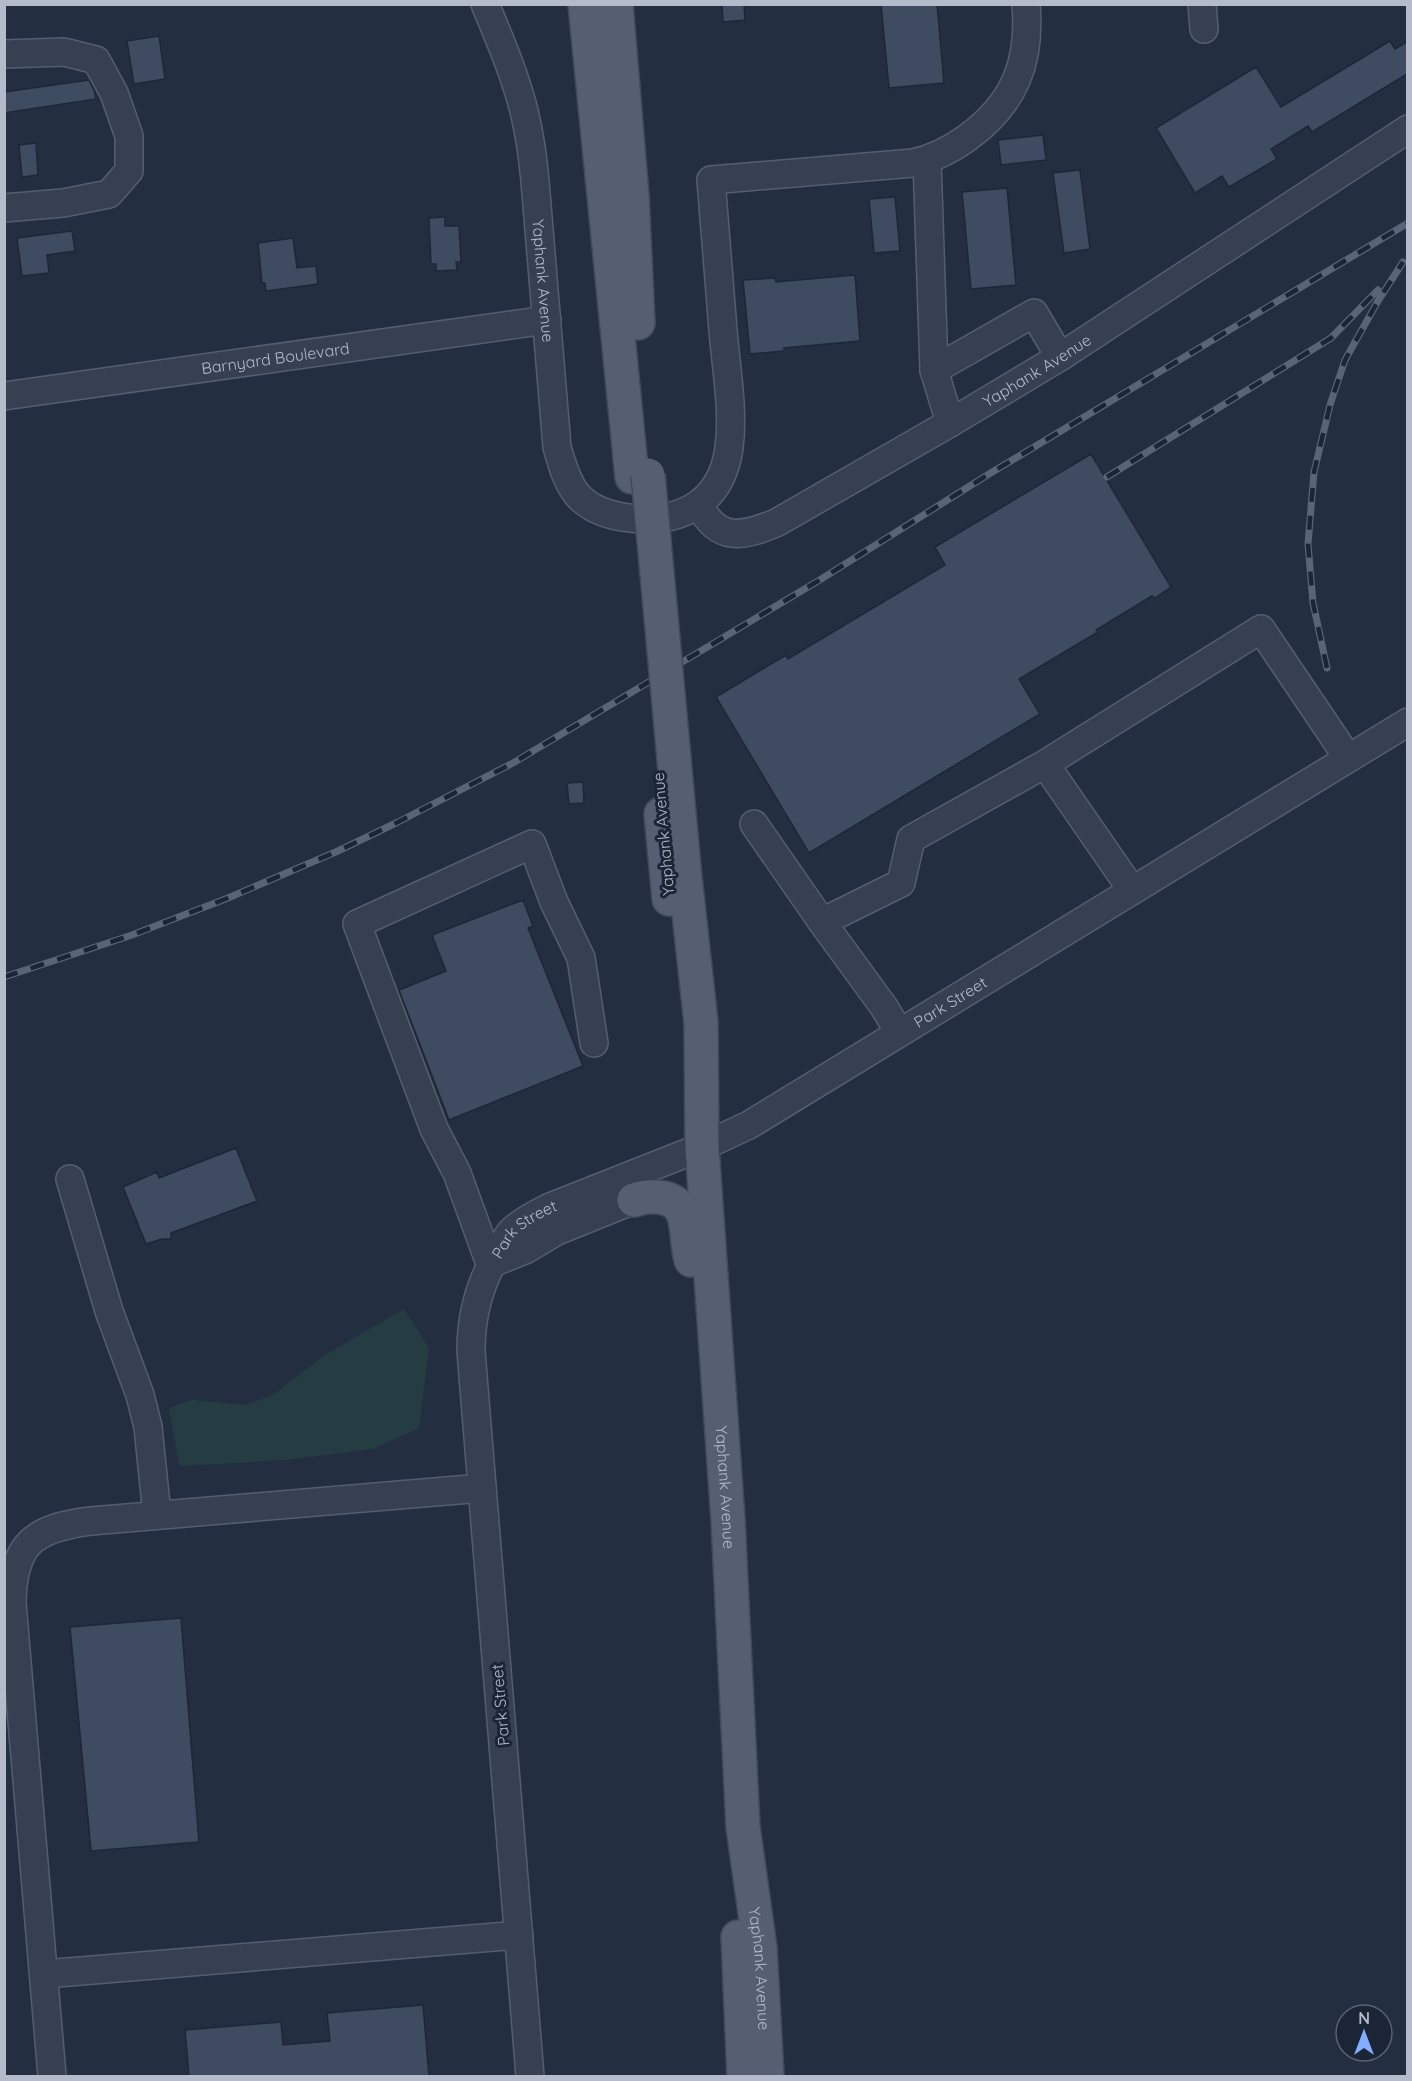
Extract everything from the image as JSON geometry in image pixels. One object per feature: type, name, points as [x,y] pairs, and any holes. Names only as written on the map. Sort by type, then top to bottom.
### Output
[{"type":"main road","name":"Yaphank Avenue","points":[[585,4],[640,476],[675,870],[701,1023],[702,1148],[717,1346],[743,1827],[760,1948],[767,2076]]},
{"type":"main road","name":"Yaphank Avenue","points":[[616,4],[632,196],[640,476]]},
{"type":"main road","points":[[634,1200],[644,1197],[666,1198],[681,1209],[684,1216],[687,1245],[717,1346]]},
{"type":"main road","name":"Yaphank Avenue","points":[[743,1827],[737,1950],[744,2076]]},
{"type":"street","name":"Yaphank Avenue","points":[[484,4],[501,43],[525,115],[535,180],[557,447],[569,484],[580,499],[596,510],[627,518],[662,518],[676,515],[699,505],[713,526],[724,531],[744,532],[776,523],[1060,357],[1407,129]]},
{"type":"street","points":[[699,505],[721,477],[729,446],[729,402],[711,180],[880,166],[927,160],[948,150],[978,130],[1004,104],[1014,89],[1026,49],[1028,24],[1026,4]]},
{"type":"street","points":[[4,54],[64,52],[96,60],[114,93],[129,136],[129,171],[109,194],[63,203],[4,208]]},
{"type":"street","points":[[927,160],[934,370],[950,423]]},
{"type":"street","points":[[934,370],[1034,313],[1060,357]]},
{"type":"street","name":"Barnyard Boulevard","points":[[4,396],[547,320]]},
{"type":"street","points":[[822,922],[901,883],[911,839],[1046,764],[1262,629],[1348,758]]},
{"type":"street","name":"Park Street","points":[[530,2076],[471,1335],[475,1303],[490,1264],[512,1230],[530,1217],[573,1197],[702,1148],[749,1125],[1407,722]]},
{"type":"street","points":[[1046,764],[1132,890]]},
{"type":"street","points":[[754,824],[884,1007],[899,1032]]},
{"type":"street","points":[[490,1264],[457,1173],[434,1129],[357,924],[532,844],[554,902],[581,958],[594,1043]]},
{"type":"street","points":[[70,1179],[109,1311],[140,1395],[148,1427],[157,1515]]},
{"type":"street","name":"Park Street","points":[[490,1264],[527,1249],[557,1231],[634,1200]]},
{"type":"street","points":[[52,2076],[12,1603],[14,1573],[25,1548],[43,1532],[72,1523],[482,1488]]},
{"type":"street","points":[[44,1974],[519,1935]]},
{"type":"green space","points":[[404,1309],[429,1348],[419,1428],[373,1449],[286,1460],[179,1466],[169,1408],[192,1400],[245,1405],[273,1395],[325,1355]]},
{"type":"building","points":[[722,4],[744,4],[745,20],[723,22]]},
{"type":"building","points":[[881,4],[937,4],[944,83],[889,88]]},
{"type":"building","points":[[159,36],[165,79],[134,84],[127,41]]},
{"type":"building","points":[[1390,41],[1395,49],[1407,42],[1407,74],[1312,132],[1308,126],[1271,149],[1277,159],[1229,187],[1222,176],[1195,193],[1156,128],[1256,67],[1281,107]]},
{"type":"building","points":[[89,80],[96,99],[4,113],[4,92]]},
{"type":"building","points":[[1043,135],[1046,160],[1001,165],[998,140]]},
{"type":"building","points":[[36,143],[38,175],[22,177],[19,145]]},
{"type":"building","points":[[1080,170],[1090,249],[1064,253],[1053,173]]},
{"type":"building","points":[[1007,188],[1016,285],[971,289],[962,192]]},
{"type":"building","points":[[895,197],[900,251],[874,253],[869,199]]},
{"type":"building","points":[[445,217],[445,226],[459,226],[461,262],[456,262],[457,270],[436,271],[436,264],[431,264],[429,218]]},
{"type":"building","points":[[72,231],[75,251],[47,255],[49,273],[22,276],[17,238]]},
{"type":"building","points":[[293,238],[297,268],[316,266],[318,284],[266,291],[265,283],[262,283],[258,243]]},
{"type":"building","points":[[855,275],[860,341],[784,348],[784,351],[750,354],[743,280],[775,278],[776,282]]},
{"type":"building","points":[[1091,454],[1171,587],[1155,598],[1152,596],[1096,630],[1098,632],[1019,679],[1040,714],[809,853],[716,697],[786,655],[788,659],[945,565],[935,547]]},
{"type":"building","points":[[583,782],[584,803],[569,804],[567,783]]},
{"type":"building","points":[[523,900],[533,926],[528,928],[583,1066],[449,1120],[399,990],[446,971],[432,935]]},
{"type":"building","points":[[236,1148],[257,1201],[171,1233],[171,1239],[146,1244],[123,1187],[157,1172],[159,1178]]},
{"type":"building","points":[[181,1618],[199,1842],[91,1851],[70,1627]]},
{"type":"building","points":[[423,2005],[429,2076],[189,2076],[185,2030],[281,2022],[283,2045],[330,2041],[327,2013]]},
{"type":"railway","points":[[4,977],[132,935],[228,898],[338,851],[513,763],[1408,223]]},
{"type":"railway","points":[[1327,668],[1313,603],[1308,544],[1314,472],[1330,405],[1345,360],[1403,262]]},
{"type":"railway","points":[[1107,477],[1331,338],[1378,290]]}]
